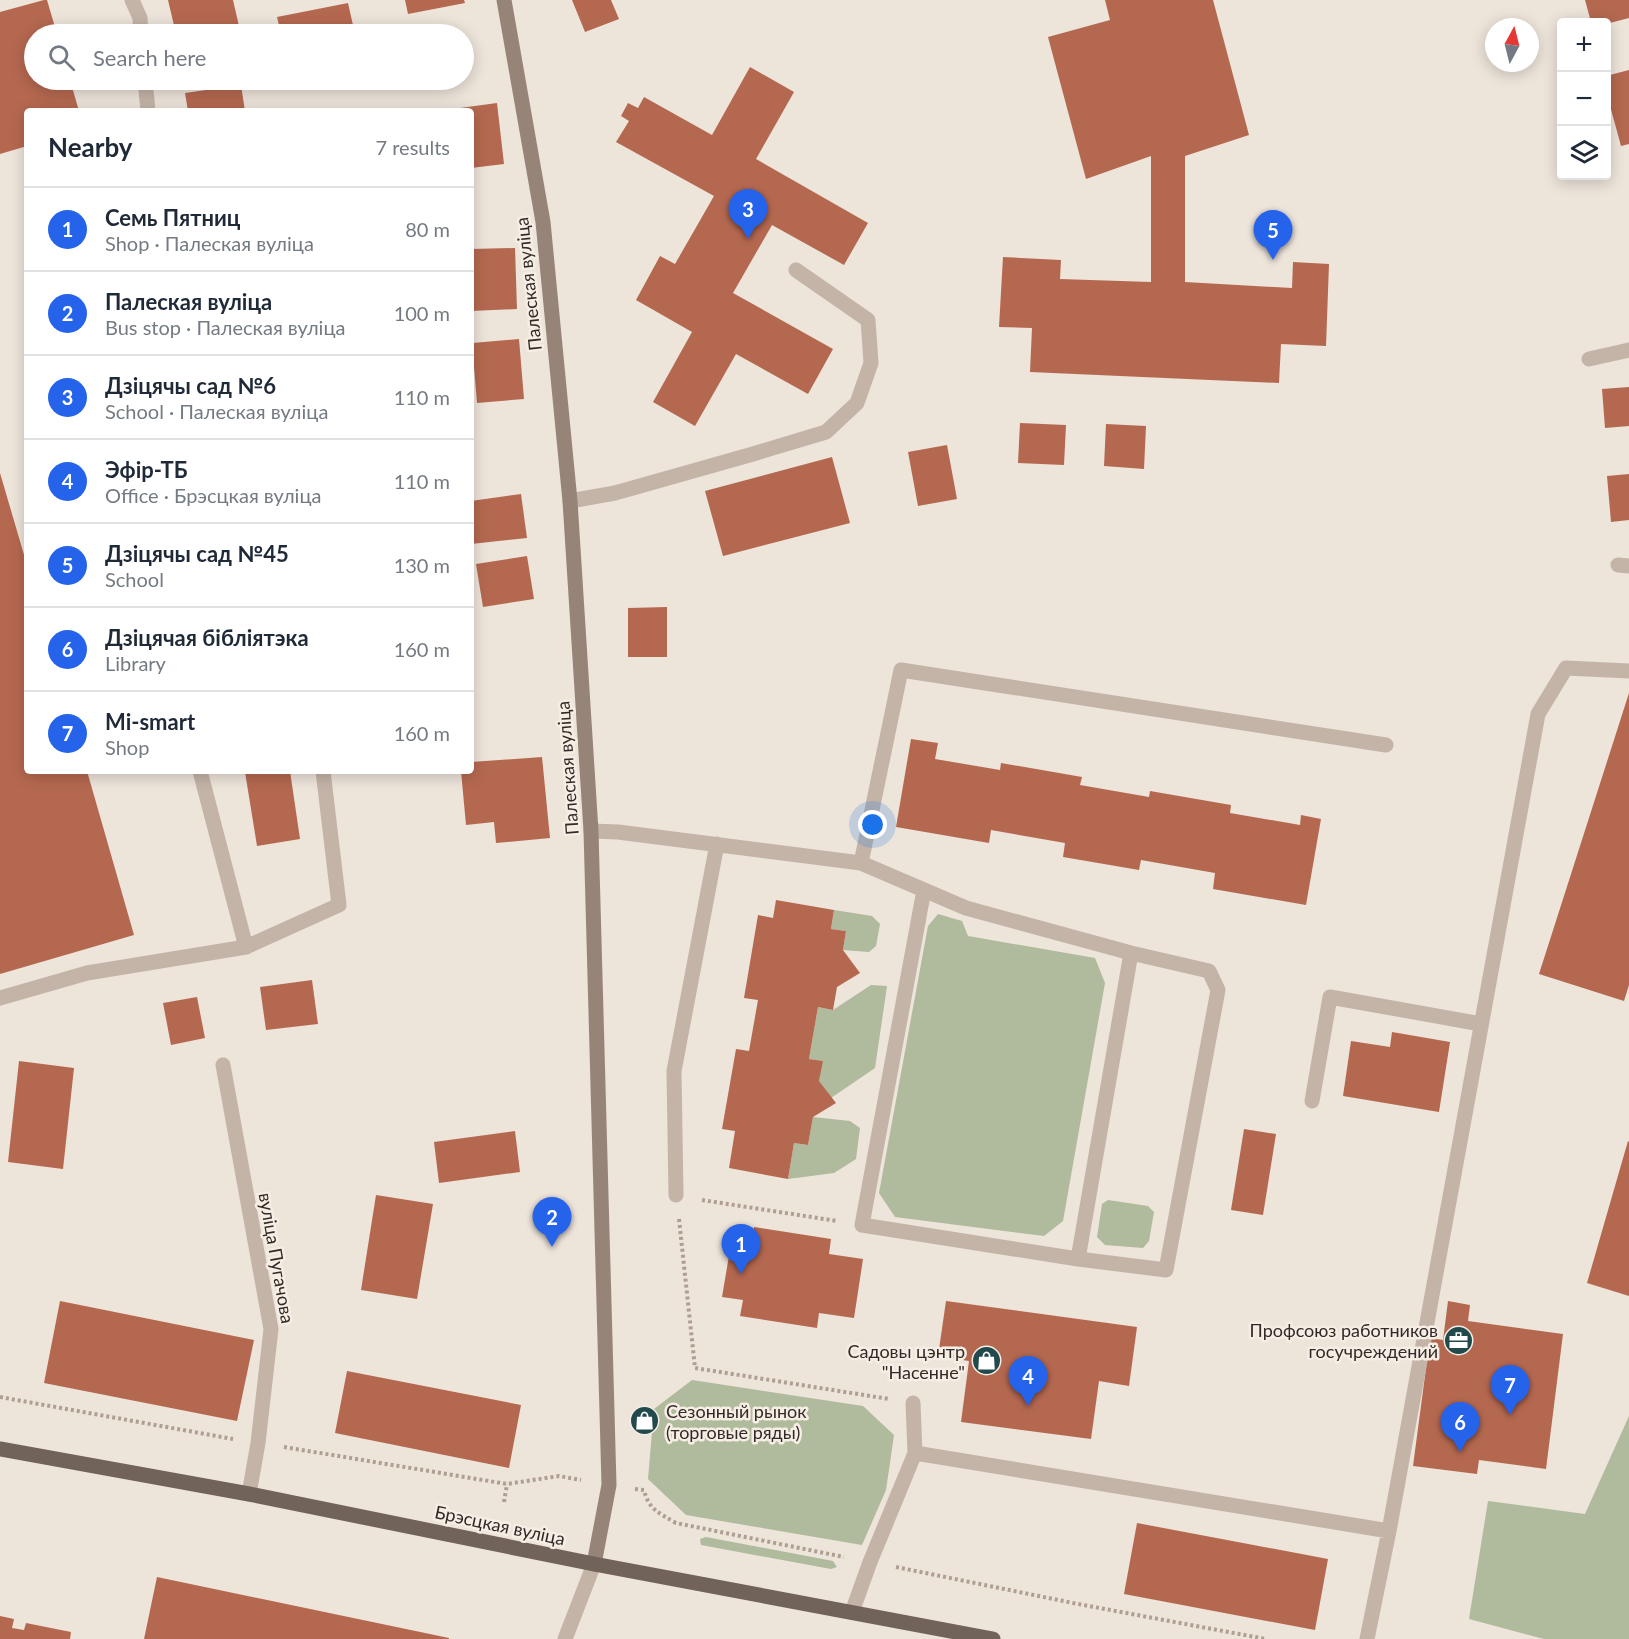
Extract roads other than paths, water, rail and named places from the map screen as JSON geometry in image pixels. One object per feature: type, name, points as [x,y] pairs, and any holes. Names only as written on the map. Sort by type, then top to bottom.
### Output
[{"type":"main road","name":"Брэсцкая вуліца","points":[[0,1449],[249,1494],[594,1564],[993,1639]]},
{"type":"street","points":[[132,0],[140,24]]},
{"type":"street","name":"Палеская вуліца","points":[[504,0],[543,222],[570,501],[591,831],[609,1485],[594,1564],[565,1639]]},
{"type":"street","points":[[147,90],[148,108]]},
{"type":"street","points":[[570,501],[615,493],[826,432],[857,403],[871,363],[868,320],[796,270]]},
{"type":"street","points":[[1589,359],[1629,350]]},
{"type":"street","points":[[1367,1639],[1389,1530],[1538,714],[1566,668],[1629,671]]},
{"type":"street","points":[[861,863],[901,670],[1386,745]]},
{"type":"street","points":[[201,774],[246,947]]},
{"type":"street","points":[[0,998],[87,973],[246,947],[339,905],[323,774]]},
{"type":"street","points":[[591,831],[618,832],[861,863],[924,890],[966,908],[1131,953],[1209,971],[1218,990],[1166,1270],[862,1225],[924,890]]},
{"type":"street","points":[[676,1196],[674,1071],[717,844]]},
{"type":"street","points":[[1078,1258],[1131,953]]},
{"type":"street","points":[[1312,1101],[1330,997],[1481,1024]]},
{"type":"street","name":"вуліца Пугачова","points":[[223,1065],[271,1329],[258,1443],[249,1494]]},
{"type":"street","points":[[852,1612],[915,1453],[913,1403]]},
{"type":"street","points":[[915,1453],[1389,1530]]},
{"type":"place","name":"Дзіцячы сад №6","points":[[748,239]]},
{"type":"place","name":"Дзіцячы сад №45","points":[[1273,260]]},
{"type":"place","name":"Палеская вуліца","points":[[552,1247]]},
{"type":"place","name":"Семь Пятниц","points":[[741,1274]]},
{"type":"place","name":"Профсоюз работников госучреждений","points":[[1459,1340]]},
{"type":"place","name":"Садовы цэнтр \"Насенне\"","points":[[986,1361]]},
{"type":"place","name":"Эфір-ТБ","points":[[1028,1406]]},
{"type":"place","name":"Mi-smart","points":[[1510,1415]]},
{"type":"place","name":"Сезонный рынок (торговые ряды)","points":[[645,1421]]},
{"type":"place","name":"Дзіцячая бібліятэка","points":[[1460,1452]]}]
